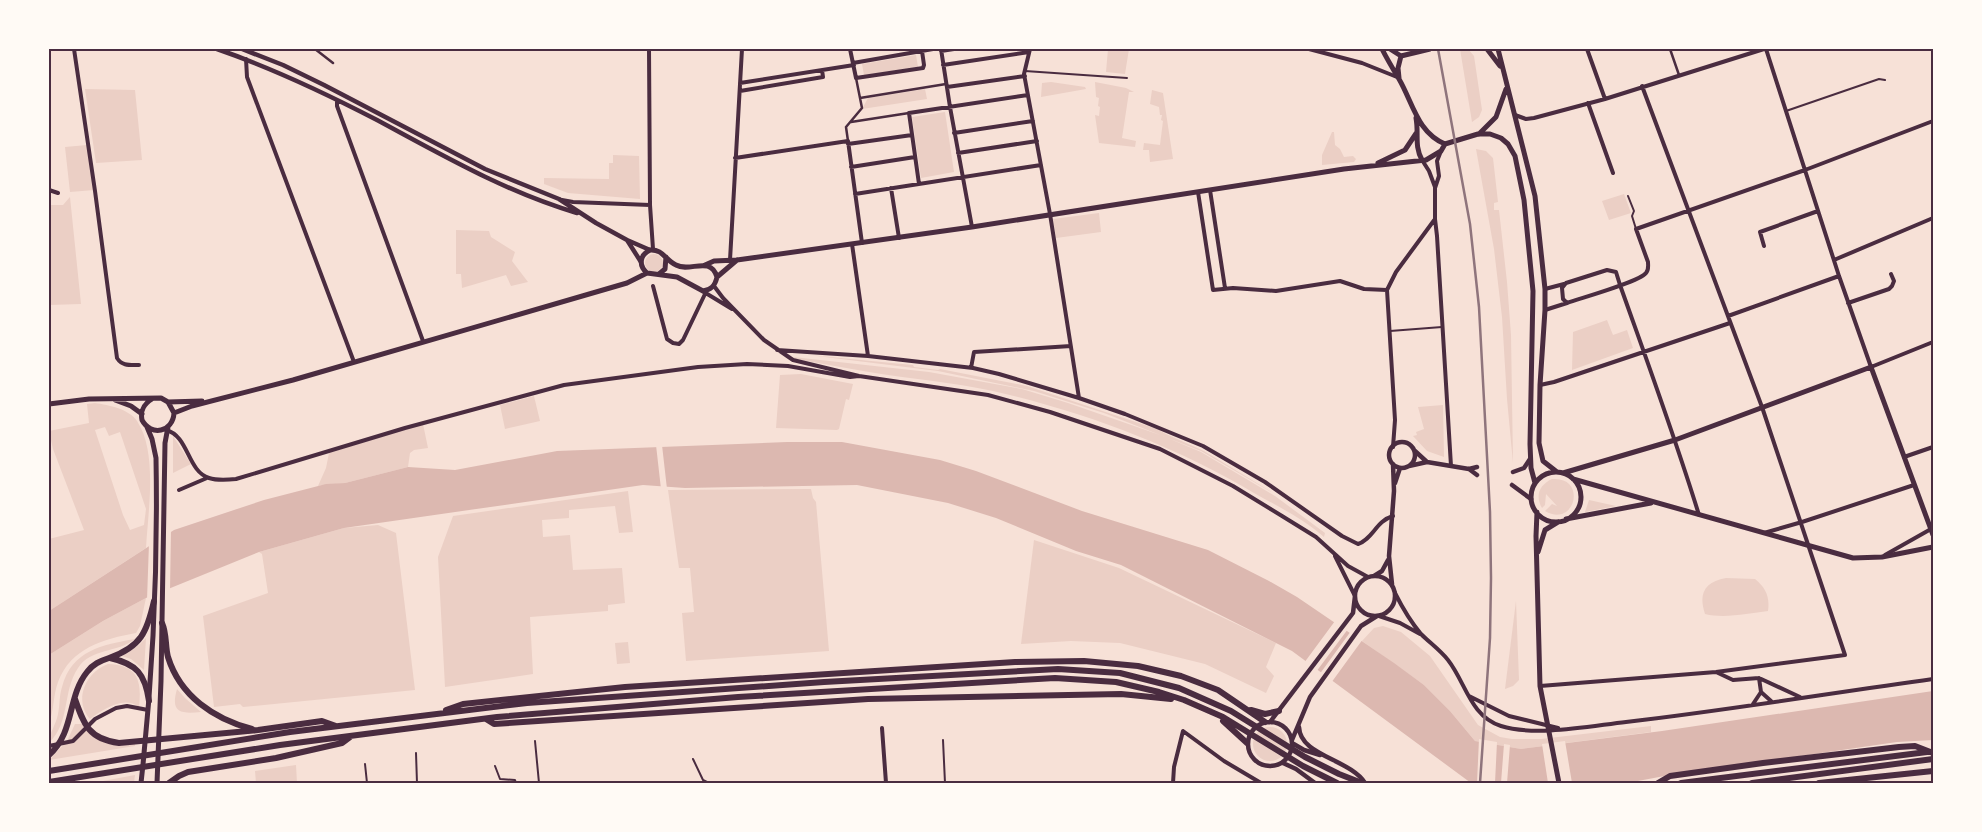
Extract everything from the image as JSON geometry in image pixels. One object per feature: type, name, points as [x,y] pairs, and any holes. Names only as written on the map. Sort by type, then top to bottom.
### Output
[{"type":"highway","points":[[49,755],[58,746],[65,734],[75,699],[86,674],[96,664],[124,652],[140,639],[148,628],[154,601]]},
{"type":"highway","points":[[162,623],[166,632],[164,640],[174,672],[192,696],[210,711],[234,724],[258,730]]},
{"type":"highway","points":[[110,658],[124,661],[138,670],[143,678],[149,701]]},
{"type":"highway","points":[[435,714],[463,704],[625,687],[1007,662],[1061,661],[1110,662],[1158,670],[1218,690],[1268,722]]},
{"type":"highway","points":[[49,771],[183,751],[290,732],[527,703],[824,682],[1058,669],[1120,673],[1179,688],[1210,700],[1246,719],[1305,757],[1338,774],[1364,783]]},
{"type":"highway","points":[[49,782],[280,745],[484,719],[651,703],[1055,678],[1116,682],[1175,697],[1214,712],[1302,766],[1337,783]]},
{"type":"highway","points":[[484,719],[494,724],[868,699],[1122,694],[1167,698],[1193,706],[1222,720],[1236,730],[1247,743]]},
{"type":"highway","points":[[75,699],[86,726],[99,738],[108,741],[135,743],[322,721],[338,726]]},
{"type":"highway","points":[[1234,701],[1260,714],[1279,711]]},
{"type":"highway","points":[[169,783],[188,772],[276,758],[342,743],[352,736]]},
{"type":"highway","points":[[1658,783],[1670,776],[1763,762],[1899,747],[1915,746],[1933,755]]},
{"type":"highway","points":[[1681,783],[1918,752],[1933,755]]},
{"type":"highway","points":[[1752,783],[1933,755]]},
{"type":"highway","points":[[1819,783],[1933,771]]},
{"type":"main road","points":[[1382,49],[1425,130],[1433,138],[1445,144]]},
{"type":"main road","points":[[1390,49],[1401,56],[1430,49]]},
{"type":"main road","points":[[1486,49],[1502,68]]},
{"type":"main road","points":[[1498,49],[1535,196],[1546,310],[1540,385],[1539,443],[1541,458],[1557,472]]},
{"type":"main road","points":[[1399,79],[1398,65],[1401,56]]},
{"type":"main road","points":[[1478,134],[1496,117],[1507,87]]},
{"type":"main road","points":[[1414,111],[1418,132],[1416,149],[1422,160]]},
{"type":"main road","points":[[1372,165],[1405,150],[1418,132]]},
{"type":"main road","points":[[737,260],[717,277],[714,286],[704,292],[677,276],[647,273],[641,266],[644,254],[651,250],[662,252],[680,267],[705,265],[714,261],[737,260],[899,238],[1372,165],[1422,160],[1434,156],[1445,144],[1478,134],[1494,135],[1504,140],[1512,148],[1524,200],[1534,306],[1530,459],[1535,483],[1531,499],[1537,512],[1540,686],[1559,783]]},
{"type":"main road","points":[[656,275],[665,268],[666,257]]},
{"type":"main road","points":[[705,265],[714,271],[717,277]]},
{"type":"main road","points":[[174,413],[210,401],[232,397],[627,283],[647,273]]},
{"type":"main road","points":[[1535,483],[1545,474],[1564,473],[1675,440],[1871,367],[1914,486],[1933,531]]},
{"type":"main road","points":[[49,404],[102,398],[161,398],[168,402],[210,401]]},
{"type":"main road","points":[[102,398],[131,406],[142,414]]},
{"type":"main road","points":[[141,783],[153,640],[156,475],[154,449],[147,427],[142,420],[142,414],[144,405],[152,399]]},
{"type":"main road","points":[[162,623],[166,429],[173,421],[174,413],[168,402]]},
{"type":"main road","points":[[147,427],[154,430],[166,429]]},
{"type":"main road","points":[[1564,473],[1573,479],[1853,558],[1882,557],[1933,547]]},
{"type":"main road","points":[[1566,519],[1575,512],[1580,501],[1579,489],[1573,479]]},
{"type":"main road","points":[[1537,555],[1545,530],[1559,521],[1654,502]]},
{"type":"main road","points":[[1537,512],[1547,520],[1559,521]]},
{"type":"main road","points":[[157,783],[164,640]]},
{"type":"street","points":[[74,49],[117,358],[120,363],[126,365],[139,365]]},
{"type":"street","points":[[217,49],[277,71],[482,176],[581,214]]},
{"type":"street","points":[[242,49],[283,65],[324,85],[485,169],[559,200],[627,240],[651,250],[649,49]]},
{"type":"street","points":[[315,49],[333,62]]},
{"type":"street","points":[[730,260],[742,49]]},
{"type":"street","points":[[850,49],[862,108],[846,127],[862,243]]},
{"type":"street","points":[[894,49],[895,55]]},
{"type":"street","points":[[740,83],[933,49]]},
{"type":"street","points":[[954,49],[941,50],[954,133],[972,227]]},
{"type":"street","points":[[1309,49],[1362,63],[1399,79]]},
{"type":"street","points":[[1587,49],[1605,99]]},
{"type":"street","points":[[1670,49],[1679,75]]},
{"type":"street","points":[[1513,112],[1526,120],[1605,99],[1765,49],[1839,276],[1871,367],[1933,342]]},
{"type":"street","points":[[943,65],[1030,50],[1025,76],[1050,214],[1079,398]]},
{"type":"street","points":[[856,78],[923,68],[922,51]]},
{"type":"street","points":[[246,59],[247,77],[354,362]]},
{"type":"street","points":[[740,91],[823,77],[822,70]]},
{"type":"street","points":[[860,98],[1025,76]]},
{"type":"street","points":[[320,92],[324,85]]},
{"type":"street","points":[[1540,686],[1716,672],[1845,655],[1762,407],[1690,210],[1642,86]]},
{"type":"street","points":[[850,122],[1028,96]]},
{"type":"street","points":[[340,102],[337,102],[337,106],[423,341]]},
{"type":"street","points":[[1588,103],[1612,173]]},
{"type":"street","points":[[909,113],[919,184]]},
{"type":"street","points":[[954,133],[1033,121]]},
{"type":"street","points":[[1546,310],[1620,285],[1641,277],[1648,272],[1648,262],[1636,229],[1805,170],[1933,121]]},
{"type":"street","points":[[735,158],[912,135]]},
{"type":"street","points":[[958,153],[1037,141]]},
{"type":"street","points":[[1440,151],[1437,161],[1439,176],[1436,188],[1434,219],[1438,236],[1451,466]]},
{"type":"street","points":[[851,167],[916,157]]},
{"type":"street","points":[[1422,160],[1436,188]]},
{"type":"street","points":[[856,194],[1041,165]]},
{"type":"street","points":[[891,188],[899,238]]},
{"type":"street","points":[[49,190],[58,193]]},
{"type":"street","points":[[1210,190],[1225,288]]},
{"type":"street","points":[[1198,192],[1213,290],[1225,288],[1276,291],[1340,281],[1364,289],[1387,290]]},
{"type":"street","points":[[559,200],[650,205]]},
{"type":"street","points":[[1764,246],[1760,232],[1818,212]]},
{"type":"street","points":[[1834,260],[1933,218]]},
{"type":"street","points":[[1434,219],[1396,272],[1387,290],[1395,420],[1393,447],[1390,457],[1393,464],[1394,491],[1390,574],[1393,587],[1405,614],[1423,636],[1450,662],[1467,695],[1480,713],[1501,726],[1531,730],[1565,729],[1933,679]]},
{"type":"street","points":[[1424,235],[1432,232],[1438,236]]},
{"type":"street","points":[[627,240],[641,262]]},
{"type":"street","points":[[852,244],[868,356]]},
{"type":"street","points":[[1545,289],[1607,270],[1616,272],[1675,440],[1699,515]]},
{"type":"street","points":[[1848,303],[1889,289],[1894,281],[1891,274]]},
{"type":"street","points":[[1728,316],[1839,276]]},
{"type":"street","points":[[1566,283],[1562,288],[1563,299],[1567,303]]},
{"type":"street","points":[[653,286],[667,339],[673,343],[679,344],[683,340],[704,292],[734,310]]},
{"type":"street","points":[[714,286],[734,310],[764,340],[784,355],[802,363],[859,376],[988,395],[1050,412],[1160,449],[1233,486],[1282,516],[1316,537],[1348,566],[1368,577]]},
{"type":"street","points":[[1540,385],[1730,323]]},
{"type":"street","points":[[971,368],[974,352],[1071,346]]},
{"type":"street","points":[[777,350],[868,356],[971,368],[999,374],[1079,398],[1125,414],[1202,446],[1265,482],[1351,542],[1358,544],[1364,542],[1383,520],[1393,516]]},
{"type":"street","points":[[166,429],[176,434],[198,471],[207,478],[220,480],[236,479],[406,428],[564,385],[698,367],[747,364],[768,364],[850,377],[859,376]]},
{"type":"street","points":[[1393,447],[1400,443],[1408,444],[1427,462]]},
{"type":"street","points":[[1904,457],[1933,447]]},
{"type":"street","points":[[1408,467],[1414,460],[1414,451]]},
{"type":"street","points":[[1513,472],[1524,468],[1530,459]]},
{"type":"street","points":[[1393,464],[1400,468],[1427,462],[1469,469],[1477,467]]},
{"type":"street","points":[[1394,491],[1400,468]]},
{"type":"street","points":[[1469,469],[1477,475]]},
{"type":"street","points":[[179,490],[207,478]]},
{"type":"street","points":[[1512,485],[1531,499]]},
{"type":"street","points":[[1763,533],[1914,486]]},
{"type":"street","points":[[1882,557],[1933,531]]},
{"type":"street","points":[[1333,552],[1356,604],[1361,611],[1400,623],[1423,636]]},
{"type":"street","points":[[1390,556],[1382,571],[1358,584],[1354,596],[1354,610],[1279,711],[1268,722],[1252,731],[1247,743],[1250,755],[1259,764],[1271,767],[1282,763],[1290,754],[1292,741],[1310,697],[1361,626],[1387,612],[1393,605],[1395,592]]},
{"type":"street","points":[[1374,576],[1386,579],[1393,587]]},
{"type":"street","points":[[1716,672],[1733,680],[1759,678],[1800,697]]},
{"type":"street","points":[[1759,678],[1761,692],[1772,701]]},
{"type":"street","points":[[1752,704],[1761,692]]},
{"type":"street","points":[[1467,695],[1509,716],[1565,729]]},
{"type":"street","points":[[49,746],[73,741],[95,719],[116,708],[128,706],[148,710]]},
{"type":"street","points":[[1268,722],[1284,727],[1292,741],[1304,750],[1329,758]]},
{"type":"street","points":[[1299,724],[1300,735],[1305,742],[1314,750],[1348,768],[1364,783]]},
{"type":"street","points":[[882,728],[886,783]]},
{"type":"street","points":[[1174,783],[1174,767],[1183,731],[1261,783]]},
{"type":"street","points":[[1282,763],[1296,769],[1315,783]]},
{"type":"lane","points":[[1025,71],[1127,78]]},
{"type":"lane","points":[[1786,111],[1879,79],[1886,80]]},
{"type":"lane","points":[[1628,196],[1634,211],[1632,216],[1636,229]]},
{"type":"lane","points":[[1390,331],[1442,327]]},
{"type":"lane","points":[[943,740],[945,783]]},
{"type":"lane","points":[[535,741],[539,783]]},
{"type":"lane","points":[[416,753],[417,783]]},
{"type":"lane","points":[[693,759],[703,780],[709,783]]},
{"type":"lane","points":[[366,764],[367,783]]},
{"type":"lane","points":[[495,766],[500,779],[515,780],[516,783]]},
{"type":"shaded area","points":[[1108,49],[1129,49],[1125,74],[1106,72]]},
{"type":"shaded area","points":[[1460,49],[1468,49],[1474,56],[1482,110],[1479,117],[1472,122]]},
{"type":"shaded area","points":[[916,55],[918,67],[864,75],[862,64]]},
{"type":"shaded area","points":[[1051,82],[1085,87],[1086,89],[1041,97],[1042,83]]},
{"type":"shaded area","points":[[1095,82],[1126,88],[1134,92],[1129,92],[1122,138],[1136,141],[1135,147],[1099,143],[1095,115],[1099,116],[1100,107],[1098,106],[1099,98],[1096,97]]},
{"type":"shaded area","points":[[85,89],[135,90],[142,160],[96,163]]},
{"type":"shaded area","points":[[925,89],[927,99],[862,109],[868,98]]},
{"type":"shaded area","points":[[1152,90],[1163,93],[1173,159],[1150,162],[1149,150],[1143,150],[1144,143],[1160,145],[1163,121],[1161,120],[1162,115],[1160,115],[1159,107],[1150,104]]},
{"type":"shaded area","points":[[945,112],[954,172],[921,178],[912,117]]},
{"type":"shaded area","points":[[1332,132],[1334,132],[1335,145],[1340,149],[1344,157],[1353,156],[1356,159],[1354,162],[1322,165],[1322,155]]},
{"type":"shaded area","points":[[87,145],[94,190],[70,192],[65,147]]},
{"type":"shaded area","points":[[1476,149],[1486,151],[1493,158],[1498,202],[1494,203],[1494,210],[1499,210],[1511,335],[1513,463],[1502,317],[1494,249]]},
{"type":"shaded area","points":[[613,155],[639,156],[640,199],[568,193],[544,184],[544,178],[609,179],[609,163],[613,163]]},
{"type":"shaded area","points":[[1624,194],[1631,213],[1609,220],[1602,201]]},
{"type":"shaded area","points":[[70,197],[81,304],[49,305],[49,205],[63,205]]},
{"type":"shaded area","points":[[1099,213],[1101,232],[1056,238],[1053,219]]},
{"type":"shaded area","points":[[456,230],[489,231],[491,237],[515,252],[512,261],[528,282],[511,286],[506,275],[462,288],[461,274],[456,274]]},
{"type":"shaded area","points":[[654,254],[660,257],[663,263],[660,269],[654,272],[648,269],[645,263],[648,257]]},
{"type":"shaded area","points":[[1607,320],[1613,335],[1627,330],[1633,348],[1572,370],[1573,332]]},
{"type":"shaded area","points":[[809,355],[913,365],[914,367],[940,369],[1027,386],[1157,429],[1204,451],[1278,496],[1201,451],[1104,413],[1034,391],[938,371]]},
{"type":"shaded area","points":[[793,357],[929,372],[1022,389],[1068,403],[1163,436],[1201,452],[1275,496],[1325,533],[1324,537],[1281,508],[1192,460],[1160,445],[1094,420],[1027,399],[993,391],[795,359]]},
{"type":"shaded area","points":[[801,374],[853,384],[849,400],[846,399],[839,429],[776,428],[780,375]]},
{"type":"shaded area","points":[[534,396],[540,421],[505,429],[500,405]]},
{"type":"shaded area","points":[[95,403],[112,406],[129,413],[137,421],[143,434],[148,449],[150,465],[150,500],[146,548],[49,611],[49,539],[84,530],[53,449],[49,431],[89,423],[87,404]],"holes":[[[105,427],[109,436],[120,432],[146,509],[144,525],[130,530],[123,515],[95,430]]]},
{"type":"shaded area","points":[[1443,405],[1444,457],[1427,451],[1413,436],[1417,435],[1416,432],[1424,429],[1418,407]]},
{"type":"shaded area","points":[[423,424],[428,448],[414,450],[410,453],[408,467],[345,483],[318,486],[326,468],[329,453]]},
{"type":"shaded area","points":[[173,436],[191,464],[173,473]]},
{"type":"shaded area","points":[[787,442],[842,442],[940,460],[976,471],[1082,511],[1208,550],[1297,597],[1394,663],[1424,685],[1450,711],[1475,741],[1521,749],[1662,731],[1933,691],[1933,740],[1897,742],[1627,783],[1471,783],[1292,651],[1121,565],[1076,551],[996,518],[948,503],[857,485],[685,488],[643,485],[344,528],[259,552],[146,598],[103,621],[49,655],[49,611],[174,530],[264,500],[326,484],[345,483],[408,467],[455,470],[557,451]]},
{"type":"shaded area","points":[[1552,479],[1563,480],[1570,485],[1574,493],[1570,508],[1564,513],[1555,515],[1545,511],[1552,504],[1557,506],[1546,494],[1545,505],[1542,508],[1539,499],[1541,488]]},
{"type":"shaded area","points":[[811,489],[816,502],[829,651],[686,661],[682,613],[694,612],[690,568],[679,568],[668,490]]},
{"type":"shaded area","points":[[628,491],[633,532],[619,533],[615,506],[569,510],[569,518],[542,520],[543,537],[570,535],[573,570],[622,568],[625,603],[608,605],[608,611],[530,617],[533,674],[445,687],[438,557],[453,516]]},
{"type":"shaded area","points":[[1589,500],[1616,506],[1585,512]]},
{"type":"shaded area","points":[[378,525],[396,533],[415,690],[243,707],[240,704],[214,707],[203,616],[268,593],[262,554],[259,552],[344,528]]},
{"type":"shaded area","points":[[1034,540],[1119,568],[1276,643],[1266,667],[1274,676],[1266,693],[1205,664],[1120,643],[1071,641],[1021,644]]},
{"type":"shaded area","points":[[1726,578],[1755,579],[1766,593],[1768,611],[1729,616],[1705,614],[1702,600],[1705,590],[1713,582]]},
{"type":"shaded area","points":[[146,598],[140,626],[136,633],[112,638],[90,647],[80,653],[64,670],[55,692],[49,724],[49,655],[103,621]]},
{"type":"shaded area","points":[[1516,601],[1519,680],[1513,686],[1505,689]]},
{"type":"shaded area","points":[[1383,626],[1401,632],[1430,656],[1478,725],[1500,737],[1541,739],[1651,726],[1651,732],[1521,749],[1475,741],[1450,711],[1424,685],[1362,641],[1374,628]]},
{"type":"shaded area","points":[[146,638],[144,670],[131,659],[122,656]]},
{"type":"shaded area","points":[[135,639],[120,647],[90,657],[78,668],[70,687],[61,725],[49,743],[58,714],[62,687],[73,665],[90,651]]},
{"type":"shaded area","points":[[628,642],[630,663],[617,664],[615,643]]},
{"type":"shaded area","points":[[108,664],[126,667],[136,676],[140,689],[139,707],[133,704],[120,703],[107,708],[90,719],[85,712],[83,704],[82,695],[84,687],[94,673]]},
{"type":"shaded area","points":[[177,689],[201,712],[188,713],[179,710],[175,703]]},
{"type":"shaded area","points":[[75,724],[82,724],[95,736],[135,743],[135,746],[49,760],[67,741]]},
{"type":"shaded area","points":[[1270,727],[1277,728],[1282,732],[1286,737],[1286,751],[1282,756],[1277,760],[1270,761],[1263,760],[1258,756],[1254,751],[1253,744],[1254,737],[1258,732],[1263,728]]},
{"type":"shaded area","points":[[296,765],[297,783],[256,783],[255,771]]},
{"type":"shaded area","points":[[135,775],[134,783],[92,783]]},
{"type":"pier","points":[[656,445],[662,445],[667,489],[661,489]]},
{"type":"pier","points":[[171,529],[170,590],[147,600],[149,543]]},
{"type":"pier","points":[[1335,621],[1348,629],[1316,672],[1304,663]]},
{"type":"pier","points":[[1351,631],[1363,639],[1331,683],[1319,675]]},
{"type":"pier","points":[[1479,739],[1497,742],[1495,783],[1477,783]]},
{"type":"pier","points":[[1565,741],[1572,783],[1548,783],[1542,744]]},
{"type":"pier","points":[[1504,744],[1510,745],[1507,783],[1501,783]]},
{"type":"railway","points":[[1438,49],[1470,224],[1479,307],[1490,512],[1491,578],[1490,638],[1480,783]]}]
